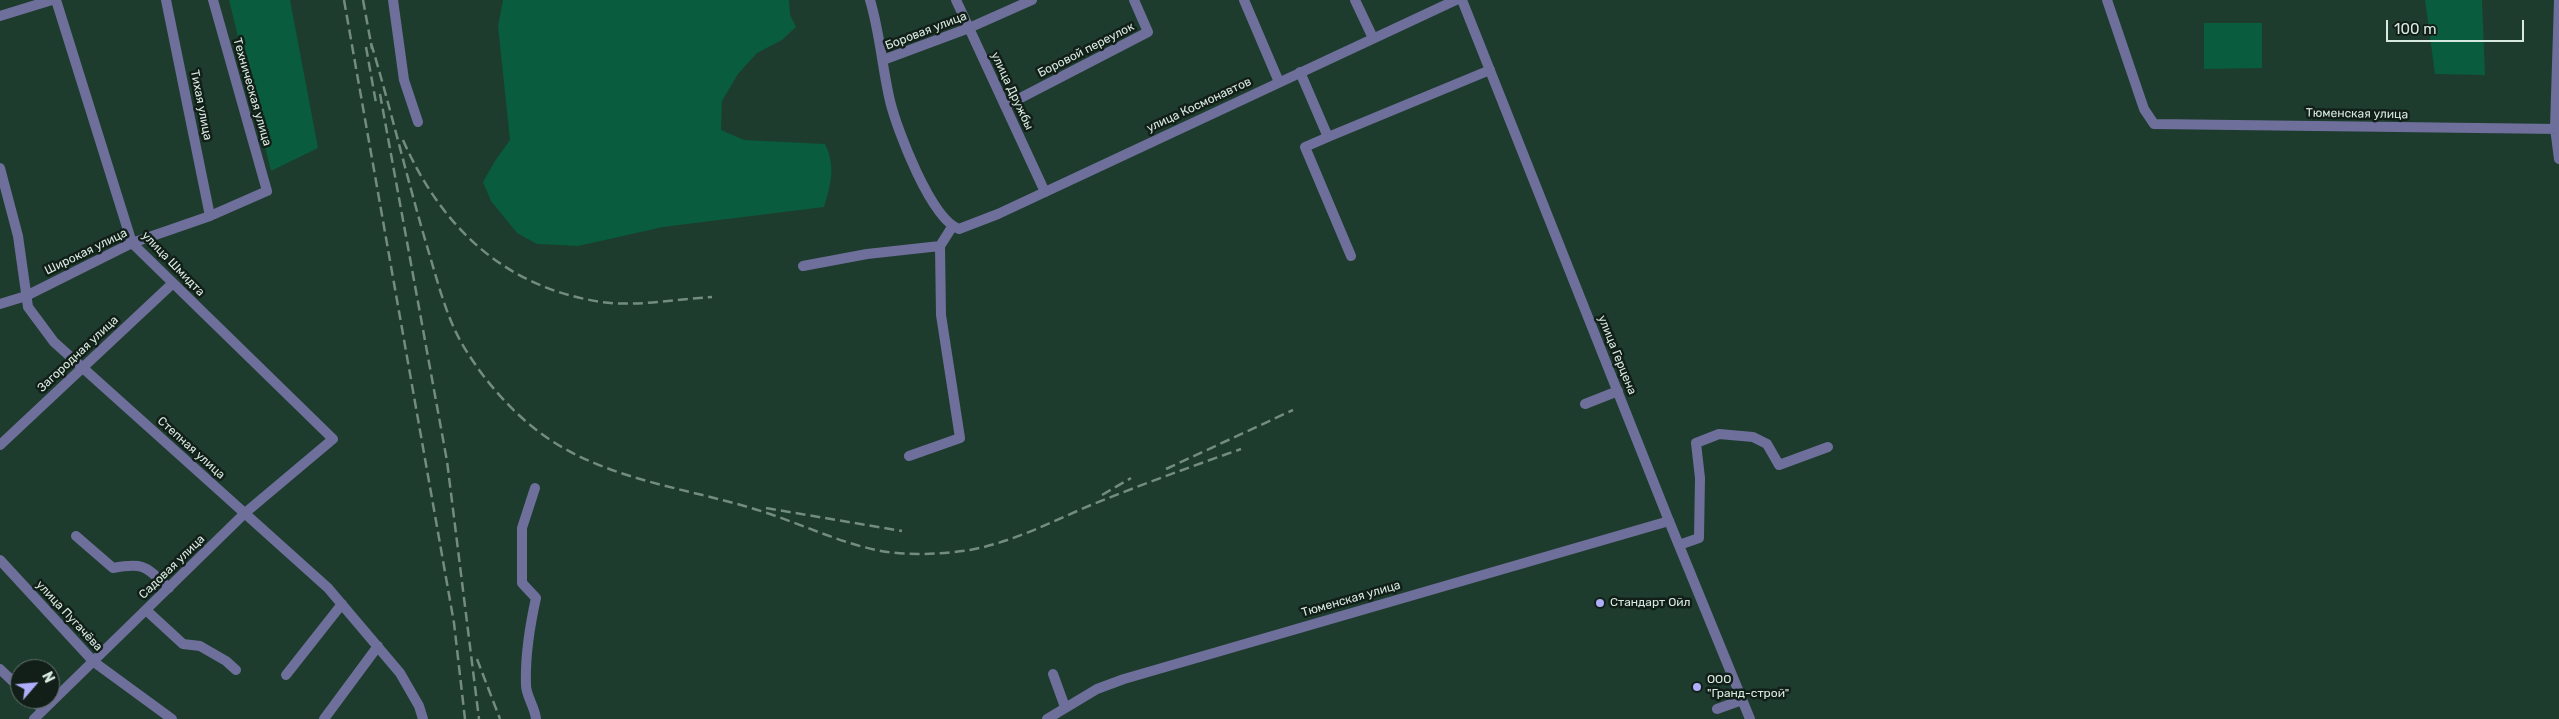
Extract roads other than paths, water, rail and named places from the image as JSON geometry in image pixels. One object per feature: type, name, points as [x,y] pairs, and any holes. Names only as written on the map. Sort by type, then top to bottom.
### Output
[{"type":"street","points":[[0,16],[54,0]]},
{"type":"street","name":"улица Шмидта","points":[[54,0],[132,243],[334,439]]},
{"type":"street","name":"Тихая улица","points":[[166,0],[210,216]]},
{"type":"street","name":"Техническая улица","points":[[213,0],[267,191]]},
{"type":"street","points":[[393,0],[404,80],[418,122]]},
{"type":"street","points":[[870,0],[877,22],[886,83],[898,125],[932,203],[952,227],[940,246],[941,315],[960,438],[909,456]]},
{"type":"street","name":"улица Дружбы","points":[[956,0],[1045,192]]},
{"type":"street","name":"Боровая улица","points":[[883,60],[969,28],[1032,0]]},
{"type":"street","name":"Боровой переулок","points":[[1004,106],[1148,32],[1134,0]]},
{"type":"street","points":[[1244,0],[1279,82]]},
{"type":"street","points":[[1355,0],[1372,38]]},
{"type":"street","name":"улица Космонавтов","points":[[952,227],[959,229],[967,228],[1456,0]]},
{"type":"street","name":"улица Герцена","points":[[1462,0],[1750,719]]},
{"type":"street","name":"Тюменская улица","points":[[2107,0],[2144,110],[2154,124],[2557,129]]},
{"type":"street","points":[[2559,0],[2557,129],[2559,159]]},
{"type":"street","points":[[1351,256],[1305,147],[1490,70]]},
{"type":"street","points":[[1300,72],[1328,137]]},
{"type":"street","name":"Степная улица","points":[[0,168],[18,236],[28,306],[39,324],[54,342],[82,368],[328,588],[400,673],[419,706],[423,719]]},
{"type":"street","name":"Широкая улица","points":[[0,304],[26,296],[132,243],[210,216],[267,191]]},
{"type":"street","points":[[803,266],[867,254],[940,246]]},
{"type":"street","name":"Загородная улица","points":[[0,445],[173,283]]},
{"type":"street","points":[[1585,404],[1618,391]]},
{"type":"street","points":[[1679,545],[1698,538],[1700,478],[1696,442],[1719,434],[1753,437],[1766,444],[1779,465],[1828,446]]},
{"type":"street","name":"Садовая улица","points":[[34,719],[245,514],[334,439]]},
{"type":"street","points":[[536,488],[522,528],[522,583],[536,598],[531,621],[526,687],[536,719]]},
{"type":"street","name":"Тюменская улица","points":[[1047,719],[1096,689],[1160,668],[1669,520]]},
{"type":"street","points":[[76,536],[113,568],[135,564],[141,566],[146,568],[169,588]]},
{"type":"street","name":"улица Пугачёва","points":[[0,560],[94,662],[172,719]]},
{"type":"street","points":[[286,675],[342,604]]},
{"type":"street","points":[[146,610],[183,644],[200,646],[226,661],[236,670]]},
{"type":"street","points":[[324,719],[378,646]]},
{"type":"street","points":[[0,669],[10,678]]},
{"type":"street","points":[[1053,674],[1065,707]]},
{"type":"street","points":[[1717,709],[1742,700]]},
{"type":"railway","points":[[344,0],[454,623],[465,719]]},
{"type":"railway","points":[[363,0],[372,49]]},
{"type":"railway","points":[[371,43],[429,253],[443,299],[456,332],[479,370],[501,397],[525,421],[552,441],[576,455],[628,475],[764,512],[866,548],[892,553],[926,554],[970,550],[1001,542],[1032,531],[1128,490],[1241,449]]},
{"type":"railway","points":[[366,47],[376,103]]},
{"type":"railway","points":[[380,94],[447,461],[479,719]]},
{"type":"railway","points":[[403,140],[418,171],[436,200],[457,226],[480,248],[506,268],[535,283],[567,295],[602,302],[629,304],[712,297]]},
{"type":"railway","points":[[1166,469],[1293,410]]},
{"type":"railway","points":[[1102,495],[1131,478]]},
{"type":"railway","points":[[766,508],[902,531]]},
{"type":"railway","points":[[477,659],[500,719]]},
{"type":"place","name":"Стандарт Ойл","points":[[1600,603]]},
{"type":"place","name":"ООО \"Гранд-строй\"","points":[[1697,687]]}]
